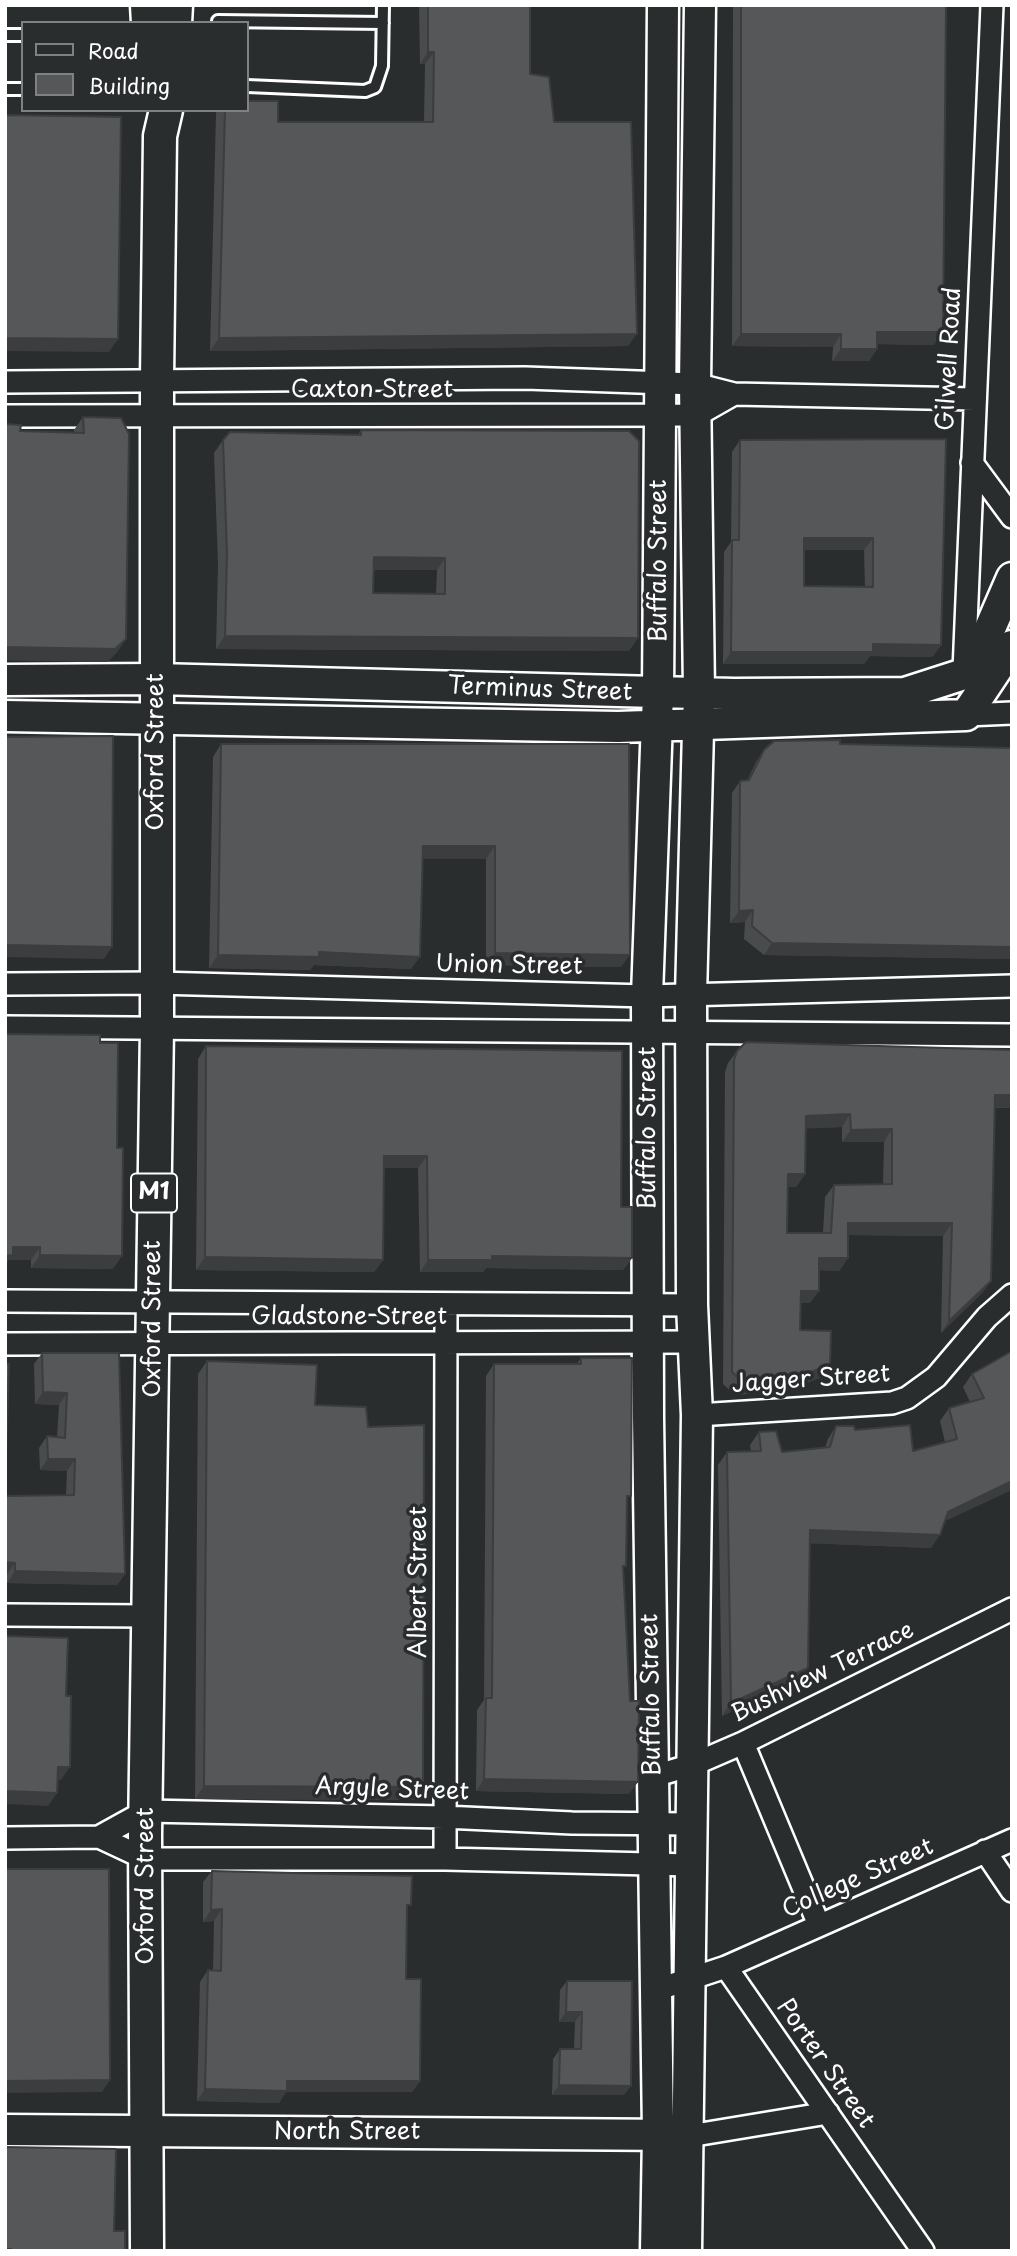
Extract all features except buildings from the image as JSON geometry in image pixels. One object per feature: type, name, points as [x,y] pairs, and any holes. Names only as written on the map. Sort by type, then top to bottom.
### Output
[{"type":"main road","name":"Buffalo Street","points":[[656,2251],[658,2134],[652,1866],[654,1776],[648,1343],[647,996],[658,693],[663,5]]},
{"type":"main road","name":"Buffalo Street","points":[[686,2251],[697,1415],[692,1305],[691,995],[699,693],[695,384],[700,5]]},
{"type":"main road","name":"Oxford Street","points":[[147,2251],[146,1811],[157,1028],[155,716],[160,119]]},
{"type":"main road","points":[[964,674],[985,640],[1012,578]]},
{"type":"main road","points":[[966,715],[1012,646]]},
{"type":"main road","name":"Terminus Street","points":[[5,680],[156,679],[658,693],[905,693],[964,674]]},
{"type":"main road","name":"Terminus Street","points":[[5,716],[155,716],[657,726],[966,715]]},
{"type":"main road","name":"North Street","points":[[5,2130],[688,2136]]},
{"type":"street","name":"Gilwell Road","points":[[966,715],[964,674],[974,399],[992,5]]},
{"type":"street","name":"Caxton Street","points":[[5,382],[525,378],[695,384],[734,394],[974,399]]},
{"type":"street","points":[[697,415],[734,394]]},
{"type":"street","name":"Caxton Street","points":[[5,416],[697,415]]},
{"type":"street","points":[[972,463],[1012,517]]},
{"type":"street","name":"Terminus Street","points":[[966,715],[1012,713]]},
{"type":"street","name":"Union Street","points":[[5,984],[157,983],[647,996],[1012,986]]},
{"type":"street","points":[[5,1027],[1012,1035]]},
{"type":"street","name":"Jagger Street","points":[[697,1415],[892,1403],[907,1398],[936,1377],[987,1317],[1012,1295]]},
{"type":"street","name":"Gladstone Street","points":[[5,1301],[692,1305]]},
{"type":"street","name":"Albert Street","points":[[445,1859],[446,1305]]},
{"type":"street","name":"Gladstone Street","points":[[5,1344],[694,1342]]},
{"type":"street","name":"Bushview Terrace","points":[[654,1776],[691,1765],[743,1742],[1012,1609]]},
{"type":"street","points":[[5,1615],[148,1616]]},
{"type":"street","points":[[983,1623],[1012,1630]]},
{"type":"street","points":[[743,1742],[820,1925]]},
{"type":"street","points":[[99,1837],[146,1811]]},
{"type":"street","name":"Argyle Street","points":[[146,1811],[690,1824]]},
{"type":"street","points":[[5,1838],[99,1837],[146,1858],[445,1859],[690,1865]]},
{"type":"street","name":"College Street","points":[[726,1967],[1012,1840]]},
{"type":"street","points":[[985,1851],[1012,1891]]},
{"type":"street","points":[[656,1990],[691,1981],[726,1967]]},
{"type":"street","name":"Porter Street","points":[[726,1967],[923,2251]]},
{"type":"street","points":[[688,2136],[828,2113]]},
{"type":"lane","points":[[248,86],[365,91],[375,87],[382,66],[383,5]]},
{"type":"lane","points":[[248,21],[383,23]]}]
